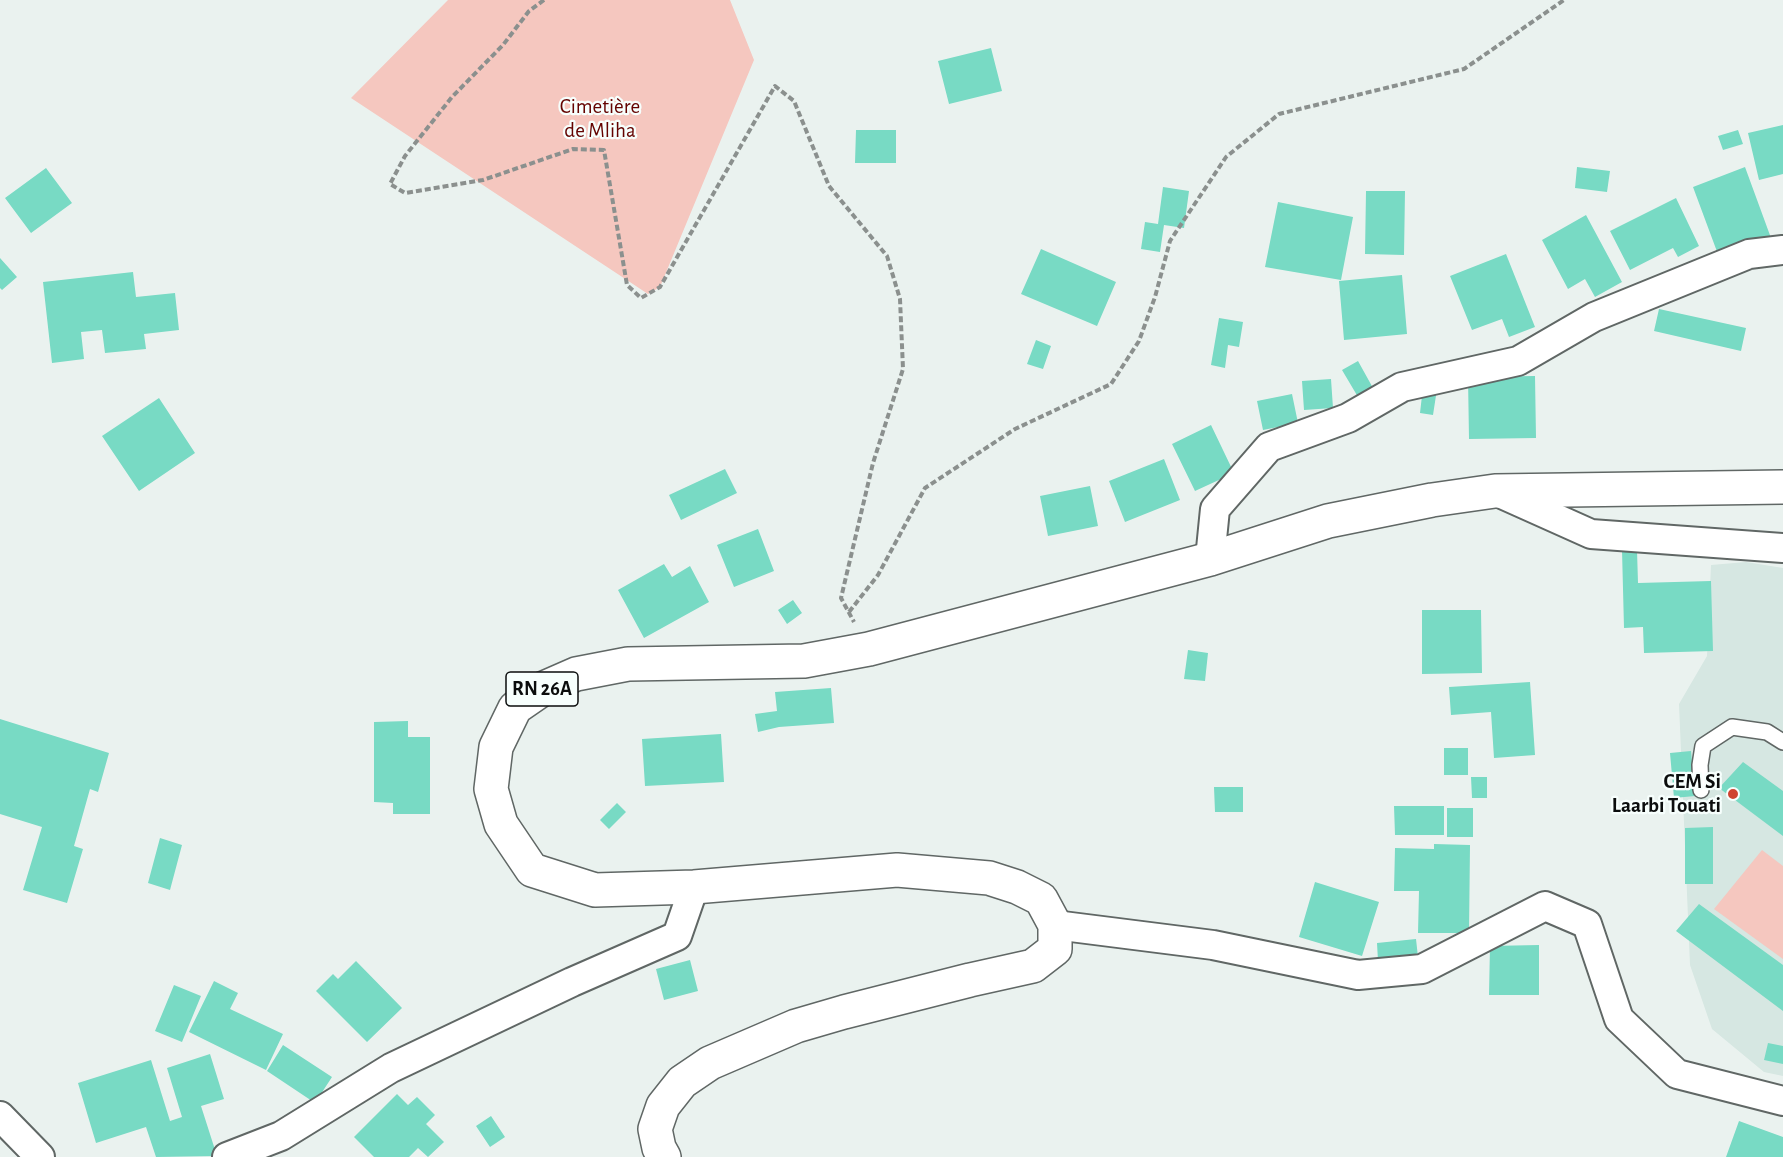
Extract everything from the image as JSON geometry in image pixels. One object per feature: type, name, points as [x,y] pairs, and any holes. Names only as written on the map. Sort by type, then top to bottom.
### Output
[{"type":"main road","name":"RN 26A","points":[[1055,925],[1041,899],[1017,887],[989,878],[897,870],[694,887],[595,890],[532,870],[501,824],[491,789],[496,747],[515,708],[544,688],[576,675],[628,664],[804,662],[869,649],[1210,559],[1328,521],[1432,500],[1495,491],[1783,487]]},
{"type":"main road","points":[[664,1157],[659,1148],[655,1129],[663,1106],[682,1082],[710,1063],[796,1026],[855,1009],[1033,966],[1055,949],[1055,925]]},
{"type":"street","points":[[1210,559],[1215,509],[1269,447],[1348,418],[1402,387],[1518,361],[1594,317],[1749,254],[1783,250]]},
{"type":"street","points":[[1495,491],[1591,534],[1783,548]]},
{"type":"street","points":[[227,1157],[281,1136],[391,1068],[573,982],[677,936],[694,887]]},
{"type":"street","points":[[1055,925],[1213,945],[1358,975],[1422,969],[1545,906],[1587,924],[1619,1019],[1677,1074],[1783,1101]]},
{"type":"street","points":[[0,1116],[40,1157]]},
{"type":"lane","points":[[1701,790],[1700,765],[1703,746],[1732,727],[1767,732],[1783,742]]},
{"type":"path","points":[[544,0],[529,11],[503,45],[452,97],[405,156],[390,184],[405,193],[483,180],[573,149],[604,150],[627,285],[641,298],[660,287],[775,86],[794,101],[829,186],[887,256],[900,299],[903,369],[873,463],[841,598],[869,649]]},
{"type":"path","points":[[849,612],[878,575],[925,488],[1015,429],[1111,384],[1139,341],[1155,297],[1170,241],[1226,157],[1279,114],[1464,69],[1564,0]]},
{"type":"shaded area","name":"CEM Si Laarbi Touati","points":[[1746,562],[1783,568],[1783,1076],[1764,1072],[1712,1029],[1690,965],[1679,704],[1707,656],[1711,565]]},
{"type":"green space","name":"Cimetière de Mliha","points":[[448,0],[730,0],[754,60],[660,287],[648,294],[351,98]]},
{"type":"green space","points":[[1762,850],[1783,866],[1783,959],[1714,909]]},
{"type":"building","points":[[991,48],[1002,91],[949,104],[938,61]]},
{"type":"building","points":[[1783,125],[1783,174],[1759,180],[1748,133]]},
{"type":"building","points":[[856,130],[896,130],[896,163],[855,163]]},
{"type":"building","points":[[1738,130],[1743,144],[1723,150],[1718,136]]},
{"type":"building","points":[[1577,167],[1610,171],[1607,192],[1575,188]]},
{"type":"building","points":[[1745,167],[1771,238],[1719,257],[1693,187]]},
{"type":"building","points":[[46,168],[72,203],[31,233],[5,198]]},
{"type":"building","points":[[1163,187],[1189,191],[1184,228],[1164,225],[1160,252],[1141,249],[1145,222],[1158,224]]},
{"type":"building","points":[[1366,191],[1405,191],[1404,255],[1365,254]]},
{"type":"building","points":[[1676,198],[1699,246],[1678,257],[1673,248],[1630,270],[1610,231]]},
{"type":"building","points":[[1278,202],[1353,217],[1341,280],[1265,267]]},
{"type":"building","points":[[1586,215],[1622,282],[1595,297],[1585,279],[1568,289],[1542,240]]},
{"type":"building","points":[[1041,249],[1116,282],[1097,326],[1021,294]]},
{"type":"building","points":[[1506,254],[1535,327],[1509,337],[1502,319],[1472,330],[1450,276]]},
{"type":"building","points":[[0,258],[17,277],[2,290],[0,288]]},
{"type":"building","points":[[133,272],[136,297],[175,293],[179,330],[144,334],[146,349],[105,353],[102,330],[81,332],[84,359],[52,363],[43,282]]},
{"type":"building","points":[[1402,275],[1407,334],[1344,340],[1339,281]]},
{"type":"building","points":[[1659,309],[1746,328],[1741,351],[1654,331]]},
{"type":"building","points":[[1219,318],[1243,322],[1239,347],[1228,345],[1225,368],[1211,365]]},
{"type":"building","points":[[1036,340],[1051,346],[1043,369],[1027,364]]},
{"type":"building","points":[[1358,361],[1373,388],[1358,397],[1342,370]]},
{"type":"building","points":[[1535,376],[1536,438],[1469,439],[1468,377]]},
{"type":"building","points":[[1331,379],[1333,408],[1304,410],[1302,381]]},
{"type":"building","points":[[1423,387],[1437,389],[1433,415],[1420,413]]},
{"type":"building","points":[[1292,394],[1298,423],[1263,430],[1257,401]]},
{"type":"building","points":[[159,398],[195,453],[139,491],[102,436]]},
{"type":"building","points":[[1211,425],[1234,473],[1195,491],[1172,444]]},
{"type":"building","points":[[1164,459],[1180,500],[1125,522],[1109,481]]},
{"type":"building","points":[[725,469],[737,493],[681,520],[669,495]]},
{"type":"building","points":[[1090,486],[1098,526],[1048,536],[1040,496]]},
{"type":"building","points":[[758,529],[774,571],[734,587],[717,545]]},
{"type":"building","points":[[1622,550],[1637,550],[1638,583],[1711,581],[1713,651],[1644,653],[1643,627],[1624,628]]},
{"type":"building","points":[[664,564],[672,577],[690,566],[709,602],[644,638],[618,590]]},
{"type":"building","points":[[793,600],[802,613],[787,624],[778,610]]},
{"type":"building","points":[[1422,610],[1481,610],[1482,673],[1422,674]]},
{"type":"building","points":[[1188,650],[1208,653],[1205,681],[1184,679]]},
{"type":"building","points":[[1530,682],[1535,755],[1494,758],[1491,712],[1451,715],[1449,687]]},
{"type":"building","points":[[831,688],[834,723],[779,727],[758,732],[755,714],[777,711],[775,692]]},
{"type":"building","points":[[0,719],[109,753],[98,792],[90,789],[74,846],[83,849],[67,903],[23,890],[42,827],[0,814]]},
{"type":"building","points":[[408,721],[408,737],[430,737],[430,814],[393,814],[393,803],[374,802],[374,722]]},
{"type":"building","points":[[721,734],[724,782],[645,786],[642,739]]},
{"type":"building","points":[[1444,748],[1468,748],[1468,775],[1444,775]]},
{"type":"building","points":[[1691,751],[1695,796],[1674,798],[1670,753]]},
{"type":"building","points":[[1743,762],[1783,791],[1783,836],[1719,788]]},
{"type":"building","points":[[1471,777],[1487,777],[1487,798],[1472,798]]},
{"type":"building","points":[[1214,787],[1243,787],[1243,812],[1215,812]]},
{"type":"building","points":[[617,803],[626,812],[609,829],[600,820]]},
{"type":"building","points":[[1394,806],[1444,806],[1444,835],[1395,835]]},
{"type":"building","points":[[1447,808],[1473,808],[1473,837],[1447,837]]},
{"type":"building","points":[[1713,827],[1713,884],[1685,884],[1685,828]]},
{"type":"building","points":[[160,838],[182,845],[170,890],[148,883]]},
{"type":"building","points":[[1434,844],[1470,845],[1469,933],[1418,933],[1419,891],[1394,891],[1395,848],[1434,849]]},
{"type":"building","points":[[1315,882],[1379,902],[1362,956],[1299,937]]},
{"type":"building","points":[[1699,904],[1783,965],[1783,1011],[1676,931]]},
{"type":"building","points":[[1416,939],[1418,957],[1378,961],[1377,943]]},
{"type":"building","points":[[1539,945],[1539,995],[1489,995],[1490,946]]},
{"type":"building","points":[[690,960],[698,991],[664,1000],[656,969]]},
{"type":"building","points":[[356,961],[402,1008],[367,1042],[316,991],[333,974],[338,979]]},
{"type":"building","points":[[214,981],[238,993],[230,1009],[283,1034],[266,1070],[189,1032]]},
{"type":"building","points":[[174,985],[201,996],[182,1042],[155,1031]]},
{"type":"building","points":[[1768,1043],[1783,1046],[1783,1064],[1764,1060]]},
{"type":"building","points":[[283,1045],[332,1077],[315,1103],[267,1071]]},
{"type":"building","points":[[210,1054],[224,1099],[201,1106],[217,1156],[156,1157],[146,1127],[96,1143],[78,1083],[151,1060],[170,1121],[182,1117],[167,1068]]},
{"type":"building","points":[[397,1094],[408,1105],[417,1097],[435,1115],[426,1124],[444,1142],[428,1157],[418,1148],[409,1157],[374,1157],[354,1137]]},
{"type":"building","points":[[491,1116],[505,1137],[490,1147],[476,1126]]},
{"type":"building","points":[[1739,1121],[1783,1137],[1783,1157],[1726,1157]]},
{"type":"place","name":"CEM Si Laarbi Touati","points":[[1733,794]]}]
